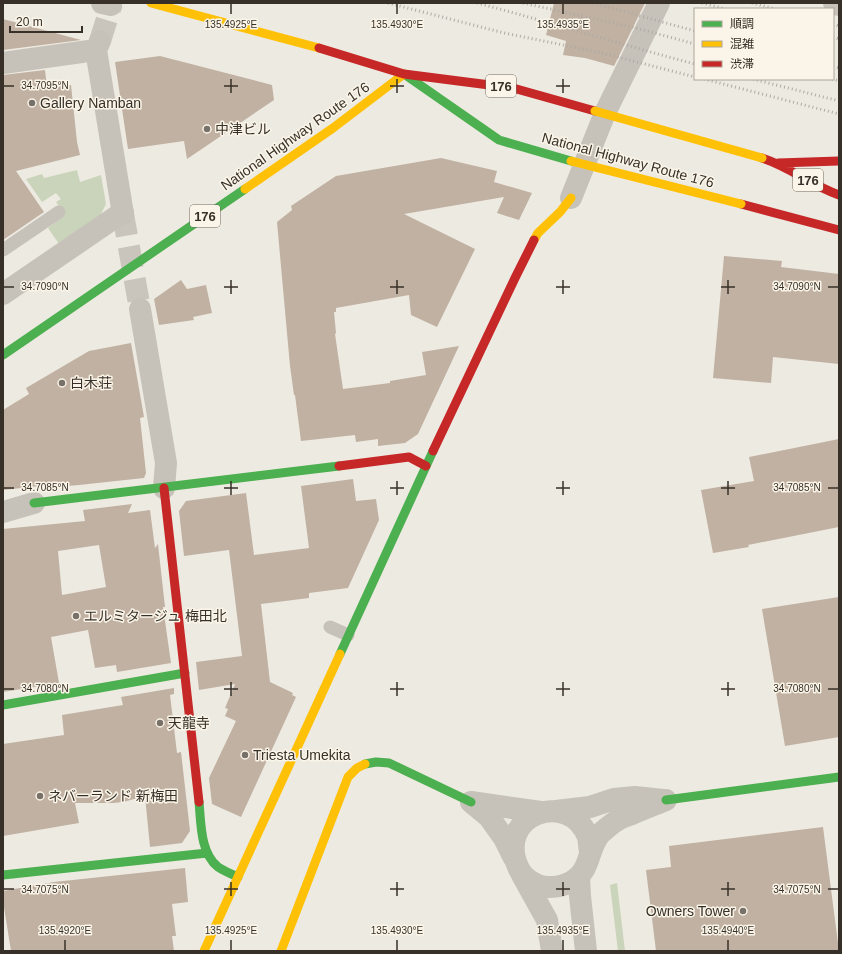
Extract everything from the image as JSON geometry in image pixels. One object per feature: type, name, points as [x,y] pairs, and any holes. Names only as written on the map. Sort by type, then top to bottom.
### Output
[{"type":"main road","name":"National Highway Route 176","points":[[152,3],[303,43],[404,74],[513,88],[778,163],[825,190],[839,195]]},
{"type":"main road","name":"National Highway Route 176","points":[[404,74],[499,140],[571,161],[839,230]]},
{"type":"main road","name":"National Highway Route 176","points":[[3,355],[333,128],[404,74]]},
{"type":"main road","name":"176","points":[[778,163],[839,161]]},
{"type":"main road","points":[[204,951],[426,466],[515,278],[538,233],[560,212],[571,198]]},
{"type":"main road","points":[[34,503],[409,457],[426,466]]},
{"type":"main road","points":[[164,488],[203,838],[209,858],[222,870],[238,877]]},
{"type":"main road","points":[[3,705],[185,673]]},
{"type":"main road","points":[[281,951],[348,777],[357,768],[367,763],[378,761],[389,763],[471,802]]},
{"type":"main road","points":[[666,800],[839,777]]},
{"type":"main road","points":[[3,875],[207,853]]},
{"type":"street","points":[[571,198],[605,113],[659,3]]},
{"type":"street","points":[[834,3],[839,5]]},
{"type":"street","points":[[3,63],[98,46],[123,213],[3,294]]},
{"type":"street","points":[[140,309],[166,463],[164,488]]},
{"type":"street","points":[[3,500],[34,503]]},
{"type":"street","points":[[3,512],[34,503]]},
{"type":"street","points":[[635,797],[666,800],[618,819],[600,834],[590,852],[587,865],[579,876],[568,884],[555,888],[542,886],[530,881],[517,865],[513,844],[518,830],[528,819],[549,812],[590,807],[614,799],[635,797]]},
{"type":"street","points":[[471,802],[570,815],[581,825],[588,837],[590,852]]},
{"type":"street","points":[[471,802],[489,817],[504,838],[547,920],[550,928],[552,951]]},
{"type":"street","points":[[579,876],[586,951]]},
{"type":"lane","points":[[3,250],[59,212]]},
{"type":"lane","points":[[330,627],[348,636]]},
{"type":"green space","points":[[77,170],[80,182],[101,175],[106,204],[100,216],[59,244],[48,228],[65,215],[56,202],[61,199],[56,193],[42,202],[26,179],[42,174],[44,178]]},
{"type":"green space","points":[[617,883],[625,951],[618,951],[610,885]]},
{"type":"building","points":[[554,3],[645,3],[614,66],[585,58],[563,55],[566,41],[546,35]]},
{"type":"building","points":[[3,19],[81,40],[3,50]]},
{"type":"building","points":[[160,56],[272,85],[274,100],[187,159],[184,141],[128,149],[115,62]]},
{"type":"building","points":[[45,70],[47,88],[71,85],[77,142],[80,155],[16,171],[44,212],[3,240],[3,75]]},
{"type":"building","points":[[441,158],[497,171],[494,182],[532,193],[519,220],[497,213],[504,197],[404,214],[475,249],[437,327],[411,315],[409,295],[336,308],[336,312],[334,312],[335,334],[343,389],[390,383],[390,381],[426,375],[422,352],[459,346],[418,434],[405,443],[378,446],[378,439],[356,442],[355,435],[301,441],[290,366],[277,222],[292,210],[291,206],[336,176]]},
{"type":"building","points":[[724,256],[782,261],[781,267],[839,274],[839,364],[773,357],[771,383],[713,378]]},
{"type":"building","points":[[181,280],[187,289],[206,285],[212,313],[193,317],[194,320],[159,325],[154,299]]},
{"type":"building","points":[[131,343],[144,417],[140,418],[146,473],[144,478],[67,486],[67,483],[3,490],[3,410],[29,394],[26,388],[89,351]]},
{"type":"building","points":[[839,439],[839,527],[748,545],[749,547],[713,553],[701,490],[754,481],[749,457]]},
{"type":"building","points":[[353,479],[356,501],[376,499],[379,520],[348,588],[309,593],[309,598],[261,604],[270,682],[293,693],[292,695],[296,697],[241,817],[212,804],[209,778],[236,721],[225,716],[228,709],[225,708],[235,684],[199,690],[196,662],[242,656],[229,550],[184,556],[179,511],[186,501],[246,493],[254,555],[309,548],[301,486]]},
{"type":"building","points":[[132,504],[128,513],[150,510],[155,548],[158,544],[165,607],[163,607],[171,663],[117,672],[116,665],[95,668],[88,630],[51,637],[59,683],[3,692],[3,529],[85,521],[83,510]],"holes":[[[99,545],[106,587],[62,595],[58,551]]]},
{"type":"building","points":[[839,597],[839,737],[785,746],[762,609]]},
{"type":"building","points":[[174,688],[174,694],[170,695],[177,753],[181,752],[190,831],[182,843],[150,847],[145,796],[113,803],[75,803],[79,823],[3,836],[3,744],[64,735],[62,715],[123,705],[121,697]]},
{"type":"building","name":"Owners Tower","points":[[823,827],[839,951],[656,951],[646,870],[671,867],[669,846]]},
{"type":"building","points":[[185,868],[188,902],[172,904],[176,936],[172,936],[174,951],[11,951],[3,901],[3,891],[54,882]]},
{"type":"tunnel","points":[[100,41],[112,3]]},
{"type":"tunnel","points":[[123,214],[140,309]]},
{"type":"railway","points":[[388,3],[504,33],[598,52],[694,77]]},
{"type":"railway","points":[[477,3],[694,64]]},
{"type":"railway","points":[[523,3],[636,28],[694,44]]},
{"type":"railway","points":[[593,3],[694,31]]},
{"type":"railway","points":[[702,3],[721,8]]},
{"type":"railway","points":[[752,3],[771,8]]},
{"type":"railway","points":[[834,24],[839,26]]},
{"type":"railway","points":[[834,37],[839,39]]},
{"type":"railway","points":[[834,67],[839,68]]},
{"type":"railway","points":[[708,80],[839,114]]},
{"type":"railway","points":[[757,80],[839,101]]},
{"type":"railway","points":[[834,80],[839,81]]},
{"type":"traffic: fast","points":[[407,76],[499,140],[571,161]]},
{"type":"traffic: fast","points":[[3,355],[245,189]]},
{"type":"traffic: fast","points":[[340,654],[433,451]]},
{"type":"traffic: fast","points":[[34,503],[339,466]]},
{"type":"traffic: fast","points":[[3,705],[185,673]]},
{"type":"traffic: fast","points":[[365,764],[376,762],[389,763],[471,802]]},
{"type":"traffic: fast","points":[[666,800],[839,777]]},
{"type":"traffic: fast","points":[[199,802],[202,837],[208,854],[218,867],[238,877]]},
{"type":"traffic: fast","points":[[3,875],[207,853]]},
{"type":"traffic: slow","points":[[151,3],[319,48]]},
{"type":"traffic: slow","points":[[245,189],[333,128],[404,74]]},
{"type":"traffic: slow","points":[[595,111],[762,158]]},
{"type":"traffic: slow","points":[[571,161],[741,204]]},
{"type":"traffic: slow","points":[[534,240],[538,233],[560,212],[571,198]]},
{"type":"traffic: slow","points":[[204,951],[340,654]]},
{"type":"traffic: slow","points":[[281,951],[348,777],[357,768],[365,764]]},
{"type":"traffic: jam","points":[[319,48],[404,74],[513,88],[595,111]]},
{"type":"traffic: jam","points":[[762,158],[782,166],[839,195]]},
{"type":"traffic: jam","points":[[778,163],[839,161]]},
{"type":"traffic: jam","points":[[741,204],[839,230]]},
{"type":"traffic: jam","points":[[433,451],[534,240]]},
{"type":"traffic: jam","points":[[339,466],[409,457],[426,466]]},
{"type":"traffic: jam","points":[[164,488],[199,802]]},
{"type":"place","name":"Gallery Namban","points":[[32,103]]},
{"type":"place","name":"中津ビル","points":[[207,129]]},
{"type":"place","name":"白木荘","points":[[62,383]]},
{"type":"place","name":"エルミタージュ 梅田北","points":[[76,616]]},
{"type":"place","name":"天龍寺","points":[[160,723]]},
{"type":"place","name":"Triesta Umekita","points":[[245,755]]},
{"type":"place","name":"ネバーランド 新梅田","points":[[40,796]]},
{"type":"place","name":"Owners Tower","points":[[743,911]]}]
